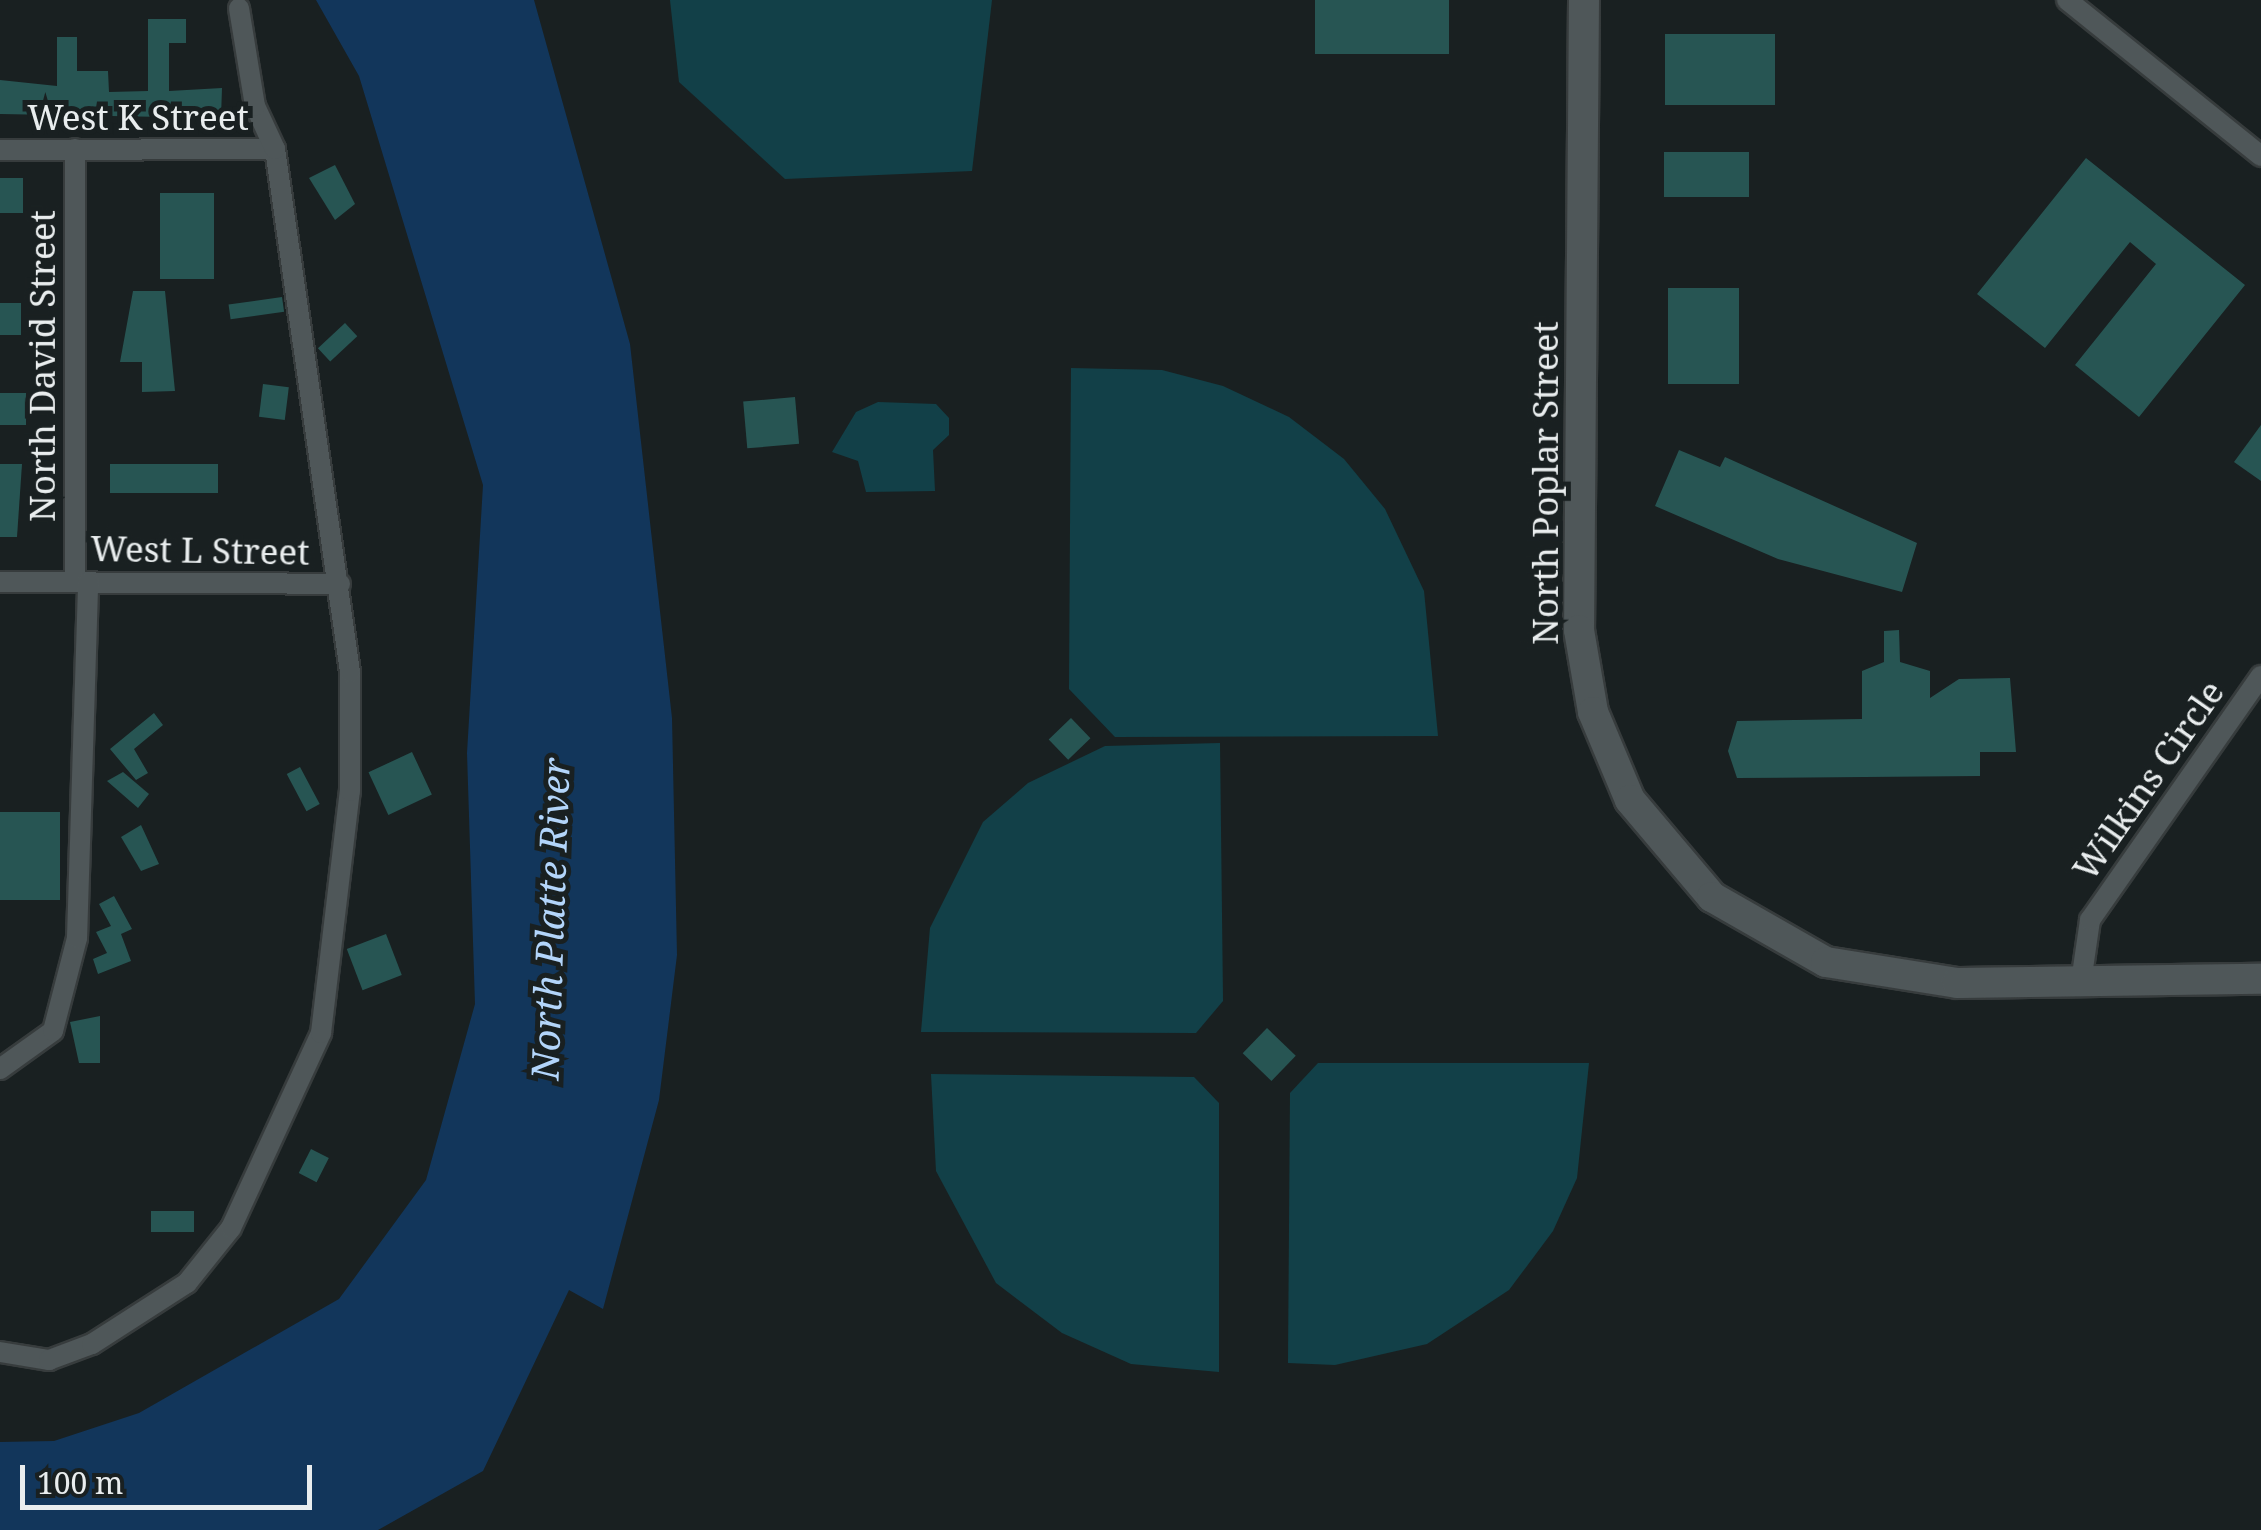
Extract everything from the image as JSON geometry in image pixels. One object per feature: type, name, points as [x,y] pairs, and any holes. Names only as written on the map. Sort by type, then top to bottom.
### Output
[{"type":"main road","name":"North Poplar Street","points":[[1584,0],[1579,630],[1593,712],[1630,800],[1712,897],[1826,962],[1912,981],[2261,979]]},
{"type":"street","points":[[2068,0],[2261,156]]},
{"type":"street","points":[[0,1352],[49,1360],[78,1350],[187,1283],[232,1228],[282,1130],[322,1032],[350,791],[340,584],[276,149],[254,106],[239,8]]},
{"type":"street","name":"West K Street","points":[[0,150],[276,149]]},
{"type":"street","name":"North David Street","points":[[0,1069],[52,1030],[77,938],[81,582],[75,150]]},
{"type":"street","name":"West L Street","points":[[0,582],[340,584]]},
{"type":"street","name":"Wilkins Circle","points":[[2080,982],[2090,920],[2261,676]]},
{"type":"shaded area","points":[[670,0],[992,0],[972,171],[785,179],[679,82]]},
{"type":"shaded area","points":[[1071,368],[1162,370],[1223,386],[1289,417],[1344,459],[1385,509],[1424,591],[1438,736],[1115,737],[1069,689]]},
{"type":"shaded area","points":[[878,402],[936,404],[949,418],[949,435],[933,450],[935,491],[866,492],[858,461],[832,452],[856,412]]},
{"type":"shaded area","points":[[1220,743],[1223,1001],[1196,1033],[921,1032],[930,928],[983,822],[1028,783],[1105,746]]},
{"type":"shaded area","points":[[1318,1063],[1589,1063],[1577,1178],[1553,1231],[1509,1290],[1427,1344],[1335,1365],[1288,1363],[1290,1093]]},
{"type":"shaded area","points":[[931,1074],[1194,1077],[1219,1103],[1219,1372],[1131,1364],[1062,1333],[996,1283],[936,1171]]},
{"type":"water","name":"North Platte River","points":[[316,0],[534,0],[630,344],[672,718],[677,955],[659,1100],[603,1309],[569,1290],[483,1471],[378,1530],[0,1530],[0,1442],[54,1441],[139,1413],[339,1299],[426,1180],[475,1004],[467,753],[483,485],[359,76]]},
{"type":"building","points":[[1315,0],[1449,0],[1449,54],[1315,54]]},
{"type":"building","points":[[148,19],[186,19],[186,43],[169,43],[169,91],[222,88],[221,118],[0,114],[0,80],[57,86],[57,37],[77,37],[77,71],[108,71],[109,92],[148,91]]},
{"type":"building","points":[[1665,34],[1775,34],[1775,105],[1665,105]]},
{"type":"building","points":[[1664,152],[1749,152],[1749,197],[1664,197]]},
{"type":"building","points":[[2086,158],[2245,285],[2139,417],[2075,365],[2156,264],[2130,242],[2045,348],[1977,294]]},
{"type":"building","points":[[335,165],[355,204],[335,220],[309,178]]},
{"type":"building","points":[[0,178],[23,178],[23,213],[0,213]]},
{"type":"building","points":[[160,193],[214,193],[214,279],[160,279]]},
{"type":"building","points":[[1668,288],[1739,288],[1739,384],[1668,384]]},
{"type":"building","points":[[133,291],[165,291],[175,391],[142,392],[142,362],[120,362]]},
{"type":"building","points":[[282,297],[284,312],[231,319],[229,305]]},
{"type":"building","points":[[0,303],[21,303],[21,335],[0,335]]},
{"type":"building","points":[[345,323],[357,336],[330,361],[318,348]]},
{"type":"building","points":[[263,384],[289,387],[285,420],[259,417]]},
{"type":"building","points":[[0,393],[26,393],[26,425],[0,425]]},
{"type":"building","points":[[795,397],[799,444],[747,448],[743,402]]},
{"type":"building","points":[[2261,425],[2261,481],[2234,462]]},
{"type":"building","points":[[1679,450],[1720,467],[1725,457],[1917,543],[1902,592],[1778,559],[1655,506]]},
{"type":"building","points":[[0,464],[22,464],[17,537],[0,537]]},
{"type":"building","points":[[110,464],[218,464],[218,493],[110,493]]},
{"type":"building","points":[[1899,630],[1900,662],[1930,671],[1930,698],[1959,679],[2010,678],[2016,752],[1980,752],[1980,776],[1737,778],[1728,751],[1737,721],[1862,719],[1862,671],[1884,662],[1884,631]]},
{"type":"building","points":[[154,713],[163,725],[134,749],[148,773],[136,780],[110,749]]},
{"type":"building","points":[[1071,718],[1090,738],[1068,760],[1049,740]]},
{"type":"building","points":[[412,752],[432,795],[388,815],[368,772]]},
{"type":"building","points":[[300,767],[320,804],[306,811],[287,774]]},
{"type":"building","points":[[123,772],[149,794],[138,808],[107,781]]},
{"type":"building","points":[[0,812],[60,812],[60,900],[0,900]]},
{"type":"building","points":[[141,825],[159,864],[141,871],[121,837]]},
{"type":"building","points":[[114,896],[132,929],[121,934],[131,961],[98,974],[93,959],[107,953],[96,932],[111,926],[99,904]]},
{"type":"building","points":[[386,934],[402,975],[363,990],[347,949]]},
{"type":"building","points":[[100,1016],[100,1063],[79,1063],[70,1022]]},
{"type":"building","points":[[1267,1028],[1296,1056],[1271,1081],[1243,1053]]},
{"type":"building","points":[[311,1149],[329,1158],[317,1182],[299,1173]]},
{"type":"building","points":[[151,1211],[194,1211],[194,1232],[151,1232]]}]
